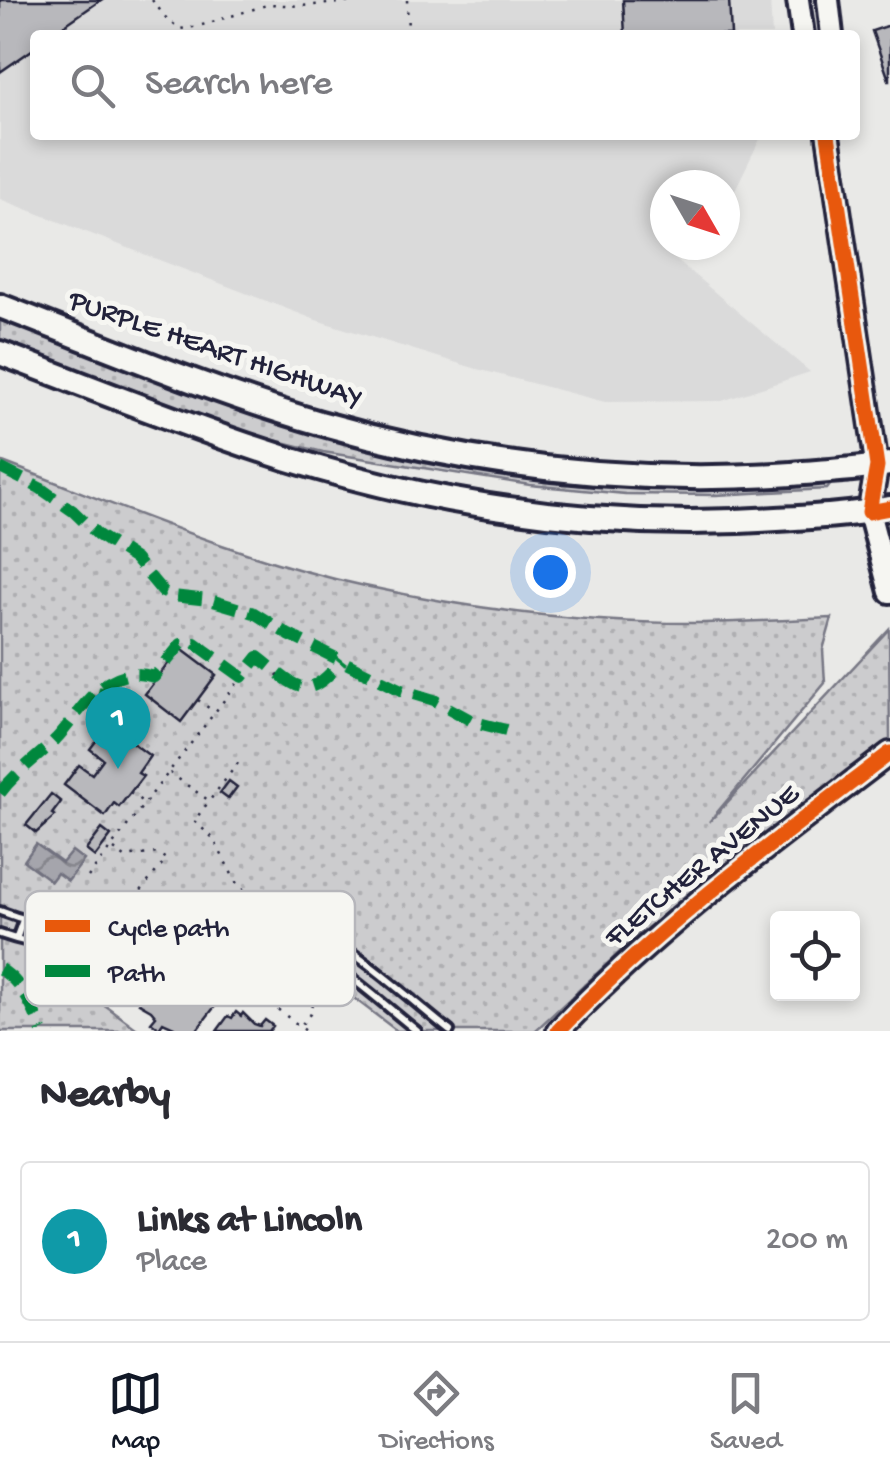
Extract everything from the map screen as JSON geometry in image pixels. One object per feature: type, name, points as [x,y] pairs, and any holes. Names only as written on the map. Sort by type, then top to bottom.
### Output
[{"type":"main road","points":[[798,0],[802,30]]},
{"type":"main road","points":[[828,0],[831,30]]},
{"type":"main road","points":[[830,140],[886,470],[880,510],[890,592]]},
{"type":"main road","name":"PURPLE HEART HIGHWAY","points":[[0,306],[259,404],[353,432],[452,455],[589,474],[707,478],[886,470]]},
{"type":"main road","points":[[0,353],[256,449],[379,484],[496,508],[689,523],[778,520],[880,510]]},
{"type":"main road","name":"FLETCHER AVENUE","points":[[558,1031],[678,917],[890,753]]},
{"type":"lane","points":[[0,912],[25,920]]},
{"type":"lane","points":[[16,939],[22,920]]},
{"type":"lane","points":[[0,934],[25,941]]},
{"type":"lane","points":[[355,957],[450,1031]]},
{"type":"lane","points":[[355,983],[417,1031]]},
{"type":"path","points":[[152,0],[180,28],[270,4],[356,2]]},
{"type":"path","points":[[407,0],[408,30]]},
{"type":"path","points":[[88,877],[242,678]]},
{"type":"path","points":[[198,700],[214,712]]},
{"type":"path","points":[[238,762],[194,821],[213,838],[244,891]]},
{"type":"path","points":[[169,772],[209,801]]},
{"type":"path","points":[[130,793],[145,804]]},
{"type":"path","points":[[111,847],[125,857],[157,853],[166,859],[141,891]]},
{"type":"path","points":[[274,1006],[306,1031]]},
{"type":"path","points":[[300,1026],[312,1006]]},
{"type":"shaded area","points":[[0,0],[770,0],[772,30],[30,30],[30,140],[760,140],[740,180],[740,170],[650,170],[650,260],[676,260],[810,372],[722,401],[605,402],[477,369],[316,320],[0,199]]},
{"type":"shaded area","points":[[0,318],[246,411],[329,437],[448,465],[529,479],[610,486],[695,488],[826,481],[831,484],[827,489],[716,495],[625,494],[530,485],[323,452],[221,427],[0,343]]},
{"type":"shaded area","points":[[0,461],[226,546],[318,575],[407,595],[491,609],[619,621],[704,623],[832,618],[823,650],[825,683],[709,822],[889,629],[890,742],[638,935],[535,1031],[397,1031],[355,999],[355,891],[25,891],[25,1006],[106,1006],[140,1031],[0,1031]]},
{"type":"water","points":[[36,844],[62,863],[72,851],[84,860],[68,881],[57,873],[51,881],[24,861]]},
{"type":"building","points":[[0,0],[101,0],[60,30],[30,30],[30,51],[0,72]]},
{"type":"building","points":[[623,0],[729,0],[731,30],[625,30]]},
{"type":"building","points":[[890,25],[890,80],[889,80],[872,31]]},
{"type":"building","points":[[180,648],[216,675],[181,722],[145,694]]},
{"type":"building","points":[[105,729],[119,739],[122,735],[150,756],[138,773],[143,776],[119,807],[114,803],[105,816],[64,785],[79,765],[92,774],[103,759],[90,749]]},
{"type":"building","points":[[229,781],[237,787],[228,799],[220,793]]},
{"type":"building","points":[[51,794],[61,802],[52,814],[55,816],[36,833],[26,825]]},
{"type":"building","points":[[102,829],[111,836],[95,857],[86,850]]},
{"type":"building","points":[[144,1006],[215,1006],[196,1031],[176,1031],[163,1022],[159,1028],[151,1022],[156,1016]]},
{"type":"building","points":[[236,1012],[241,1016],[243,1013],[254,1024],[260,1026],[265,1020],[273,1026],[269,1031],[217,1031]]},
{"type":"marked path","points":[[0,468],[40,488],[73,511],[98,535],[135,559],[163,592],[254,613],[289,635],[401,690],[434,700],[474,722],[514,732]]},
{"type":"marked path","points":[[0,793],[56,739],[101,687],[126,675],[154,677],[181,644],[195,643],[242,677],[258,657],[300,687],[319,683],[342,660]]},
{"type":"marked path","points":[[98,692],[115,696],[130,707]]},
{"type":"marked path","points":[[0,969],[25,995]]},
{"type":"marked path","points":[[31,1006],[42,1031]]},
{"type":"cycle path","points":[[829,140],[877,466],[869,512],[890,508]]},
{"type":"cycle path","points":[[558,1031],[677,920],[890,753]]},
{"type":"place","name":"Links at Lincoln","points":[[118,769]]}]
